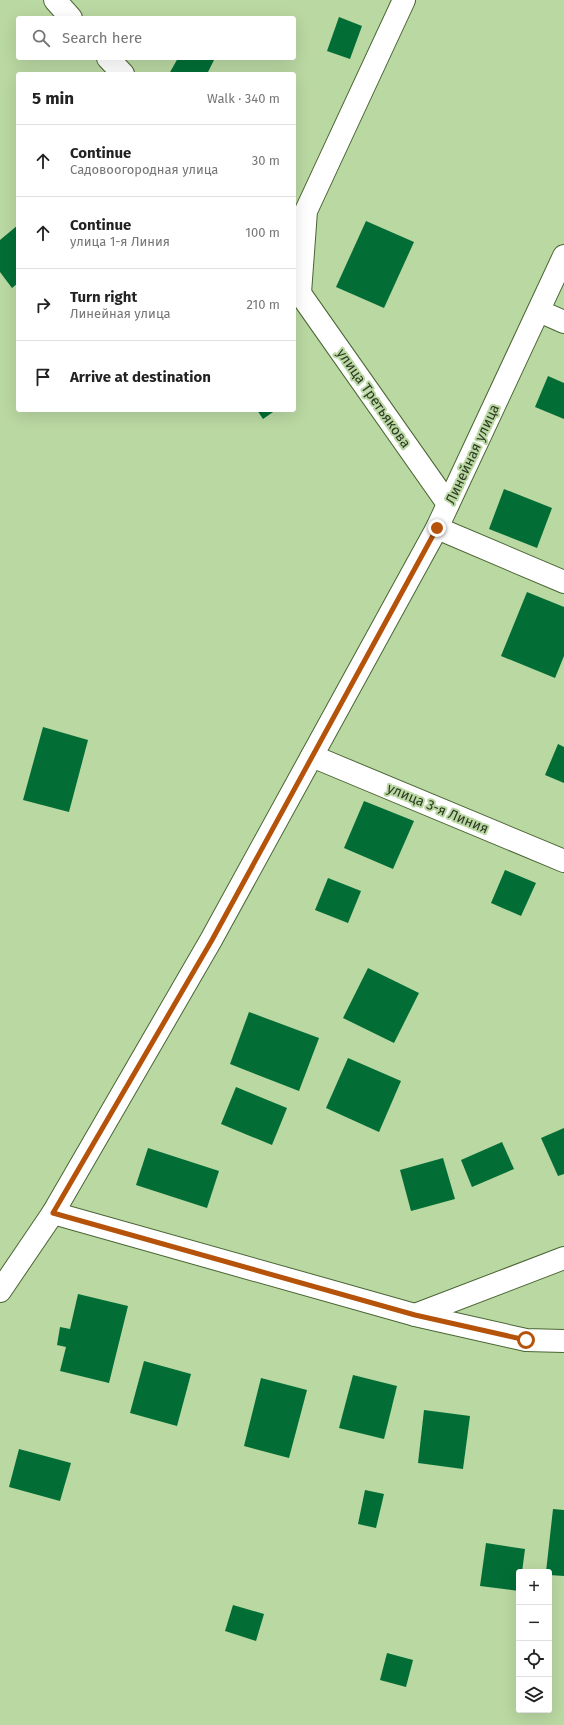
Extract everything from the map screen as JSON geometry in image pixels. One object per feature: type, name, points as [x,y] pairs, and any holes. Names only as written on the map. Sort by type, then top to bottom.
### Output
[{"type":"street","points":[[55,0],[69,16]]},
{"type":"street","points":[[297,289],[306,211],[404,0]]},
{"type":"street","points":[[110,60],[121,72]]},
{"type":"street","name":"Линейная улица","points":[[0,1291],[53,1213],[212,940],[437,528],[564,256]]},
{"type":"street","name":"улица Третьякова","points":[[297,289],[448,504]]},
{"type":"street","points":[[539,311],[564,322]]},
{"type":"street","points":[[437,528],[564,582]]},
{"type":"street","name":"улица 3-я Линия","points":[[312,756],[564,861]]},
{"type":"street","points":[[53,1213],[415,1315],[526,1340],[564,1342]]},
{"type":"street","points":[[415,1315],[564,1258]]},
{"type":"building","points":[[339,17],[362,26],[350,59],[327,51]]},
{"type":"building","points":[[177,60],[214,60],[208,72],[170,72]]},
{"type":"building","points":[[366,221],[414,242],[384,308],[336,287]]},
{"type":"building","points":[[16,227],[16,285],[12,288],[0,272],[0,240]]},
{"type":"building","points":[[548,376],[564,383],[564,419],[535,407]]},
{"type":"building","points":[[258,412],[273,412],[263,419]]},
{"type":"building","points":[[504,489],[552,508],[537,548],[489,529]]},
{"type":"building","points":[[527,592],[564,607],[564,656],[555,678],[501,656]]},
{"type":"building","points":[[43,727],[88,740],[69,812],[23,800]]},
{"type":"building","points":[[558,744],[564,747],[564,783],[545,775]]},
{"type":"building","points":[[364,801],[414,821],[393,869],[344,848]]},
{"type":"building","points":[[505,870],[536,883],[521,916],[491,903]]},
{"type":"building","points":[[328,878],[361,891],[348,923],[315,910]]},
{"type":"building","points":[[368,968],[419,993],[394,1043],[343,1018]]},
{"type":"building","points":[[249,1012],[319,1038],[299,1091],[230,1064]]},
{"type":"building","points":[[348,1058],[401,1081],[379,1132],[326,1108]]},
{"type":"building","points":[[236,1087],[287,1108],[272,1145],[221,1124]]},
{"type":"building","points":[[564,1128],[564,1174],[558,1176],[541,1138]]},
{"type":"building","points":[[502,1142],[514,1169],[472,1187],[461,1160]]},
{"type":"building","points":[[148,1148],[219,1171],[207,1208],[136,1185]]},
{"type":"building","points":[[443,1158],[455,1199],[411,1211],[400,1170]]},
{"type":"building","points":[[78,1294],[128,1306],[109,1383],[60,1371],[66,1347],[57,1345],[60,1327],[70,1329]]},
{"type":"building","points":[[144,1361],[191,1374],[177,1426],[130,1413]]},
{"type":"building","points":[[353,1375],[397,1386],[384,1439],[339,1428]]},
{"type":"building","points":[[261,1378],[307,1390],[289,1458],[244,1446]]},
{"type":"building","points":[[424,1410],[470,1416],[463,1469],[418,1463]]},
{"type":"building","points":[[19,1449],[71,1463],[60,1501],[9,1487]]},
{"type":"building","points":[[365,1490],[384,1494],[376,1528],[358,1524]]},
{"type":"building","points":[[553,1509],[564,1510],[564,1576],[552,1575],[552,1569],[546,1569]]},
{"type":"building","points":[[486,1543],[525,1549],[522,1569],[516,1569],[516,1591],[480,1586]]},
{"type":"building","points":[[233,1605],[264,1614],[256,1641],[225,1631]]},
{"type":"building","points":[[387,1653],[413,1660],[406,1687],[380,1680]]},
{"type":"route","points":[[437,528],[212,940],[53,1213],[415,1315],[526,1340]]}]
